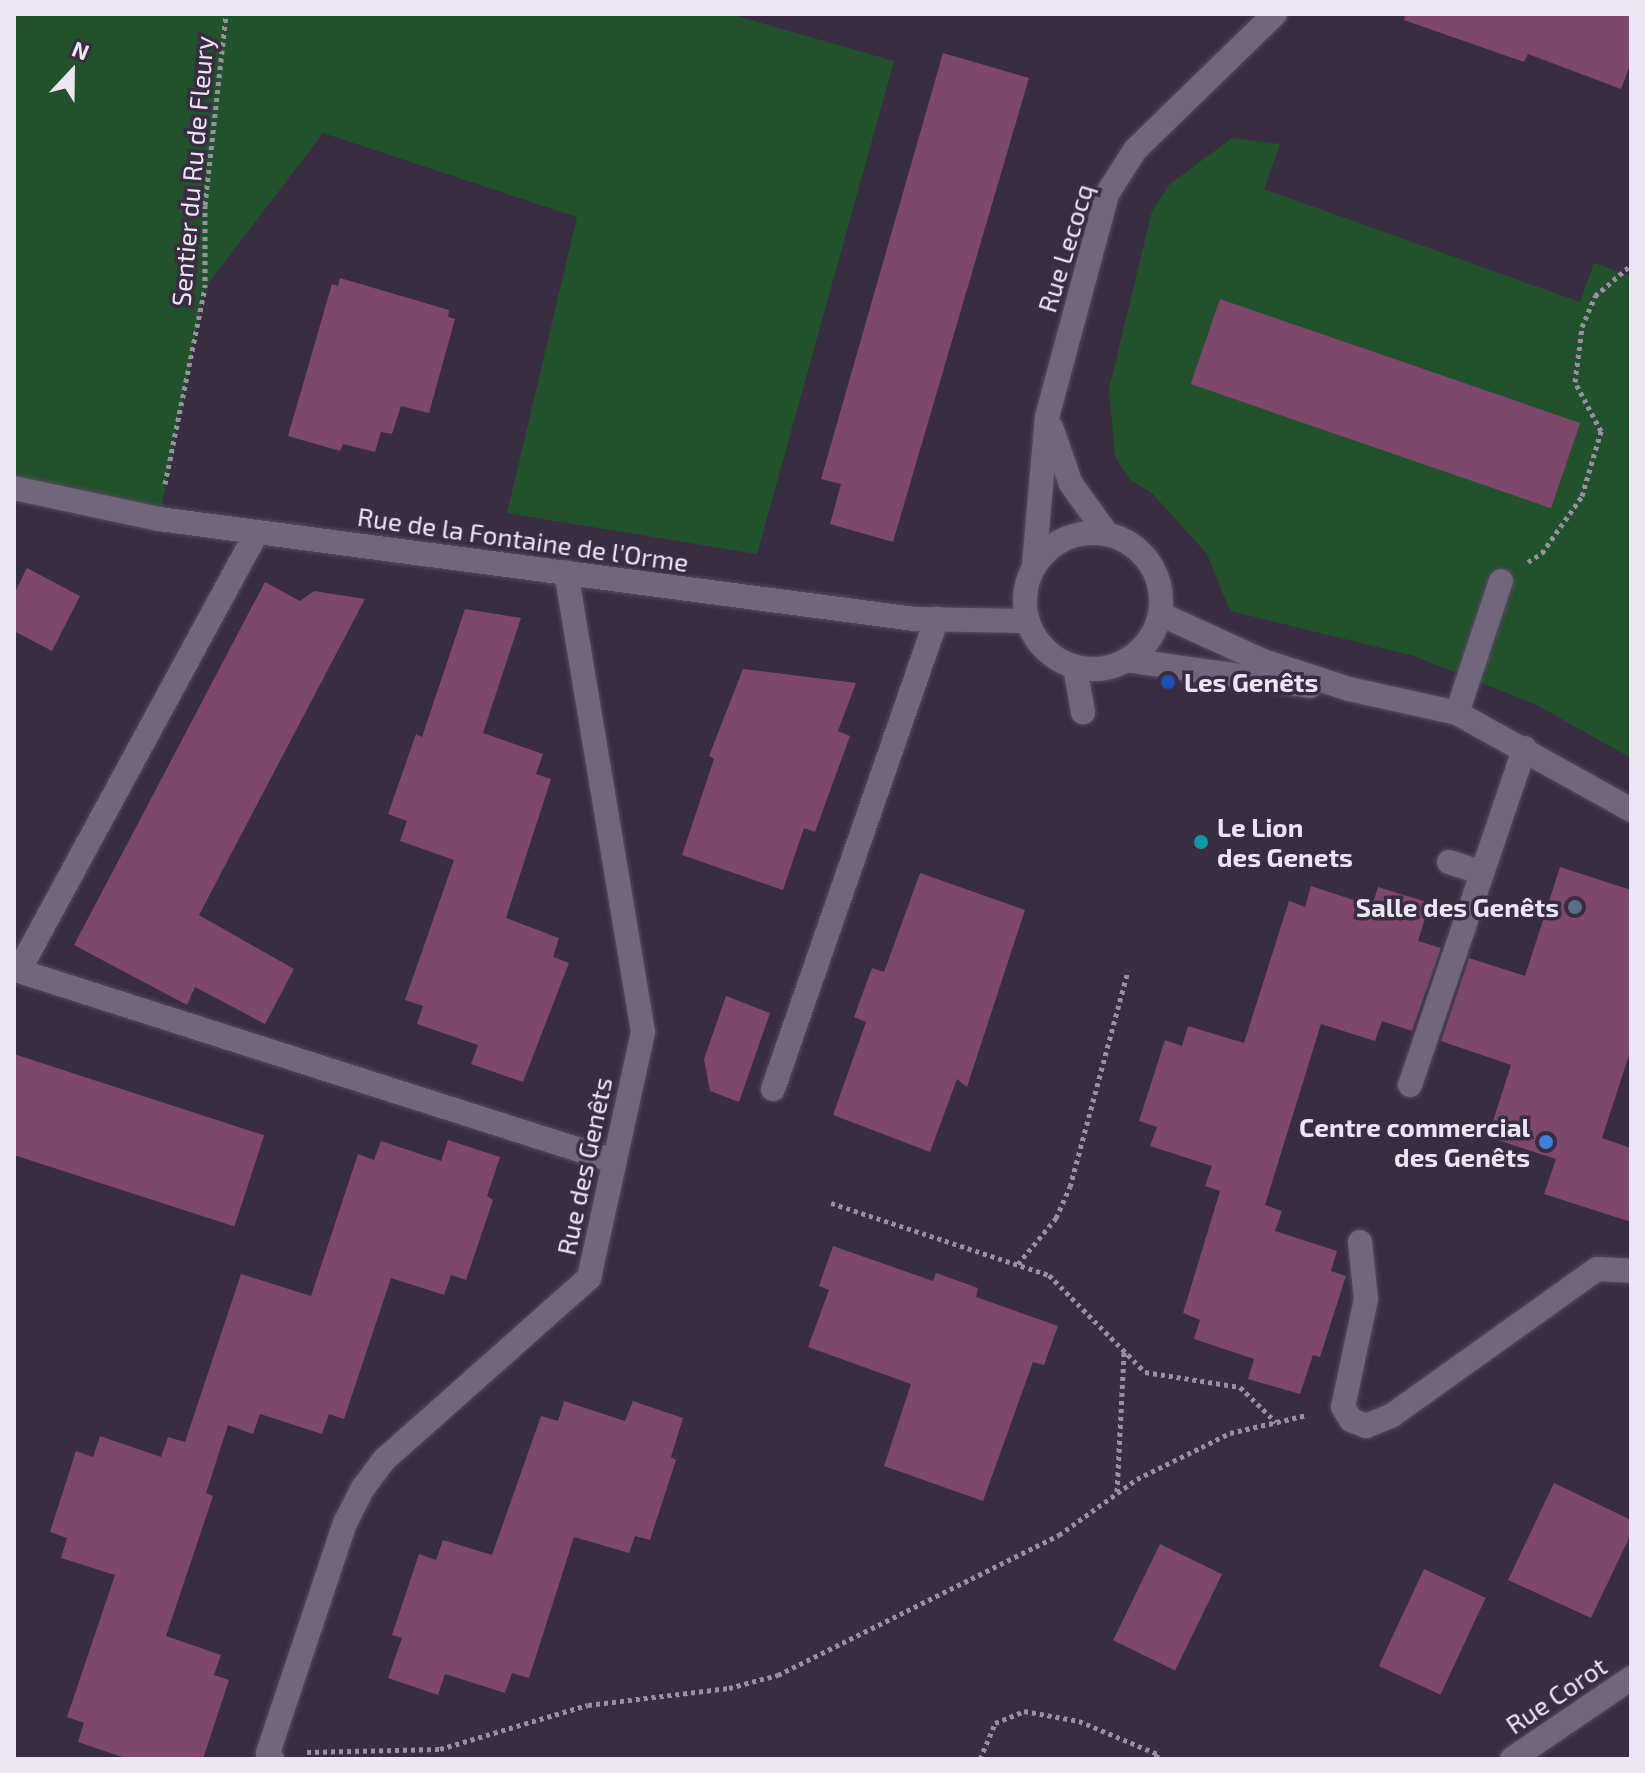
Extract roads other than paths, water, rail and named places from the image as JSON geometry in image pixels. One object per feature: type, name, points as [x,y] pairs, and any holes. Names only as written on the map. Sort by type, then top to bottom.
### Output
[{"type":"street","name":"Rue Lecocq","points":[[1034,565],[1047,417],[1092,237],[1119,170],[1275,14]]},
{"type":"street","points":[[1047,417],[1071,484],[1107,534]]},
{"type":"street","name":"Rue de la Fontaine de l'Orme","points":[[14,488],[159,519],[257,532],[937,619],[1027,621]]},
{"type":"street","points":[[257,532],[19,971],[614,1161]]},
{"type":"street","points":[[1107,534],[1127,542],[1149,564],[1161,593],[1160,614],[1152,636],[1126,660],[1097,670],[1075,667],[1054,658],[1027,621],[1026,583],[1034,565],[1065,539],[1107,534]]},
{"type":"street","name":"Rue des Genêts","points":[[270,1756],[345,1523],[363,1488],[385,1459],[589,1278],[643,1032],[566,572]]},
{"type":"street","points":[[1457,713],[1501,581]]},
{"type":"street","points":[[1160,614],[1235,652],[1349,689],[1457,713],[1525,748],[1631,810]]},
{"type":"street","points":[[773,1089],[937,619]]},
{"type":"street","points":[[1126,660],[1267,683],[1349,689]]},
{"type":"street","points":[[1075,667],[1083,712]]},
{"type":"street","points":[[1410,1085],[1525,748]]},
{"type":"street","points":[[1449,862],[1482,873]]},
{"type":"street","points":[[1360,1242],[1366,1299],[1343,1407],[1351,1420],[1366,1426],[1391,1416],[1597,1269],[1631,1271]]},
{"type":"street","name":"Rue Corot","points":[[1512,1759],[1631,1678]]},
{"type":"place","name":"Les Genêts","points":[[1168,682]]},
{"type":"place","name":"Le Lion des Genets","points":[[1201,842]]},
{"type":"place","name":"Salle des Genêts","points":[[1575,907]]},
{"type":"place","name":"Centre commercial des Genêts","points":[[1546,1142]]}]
